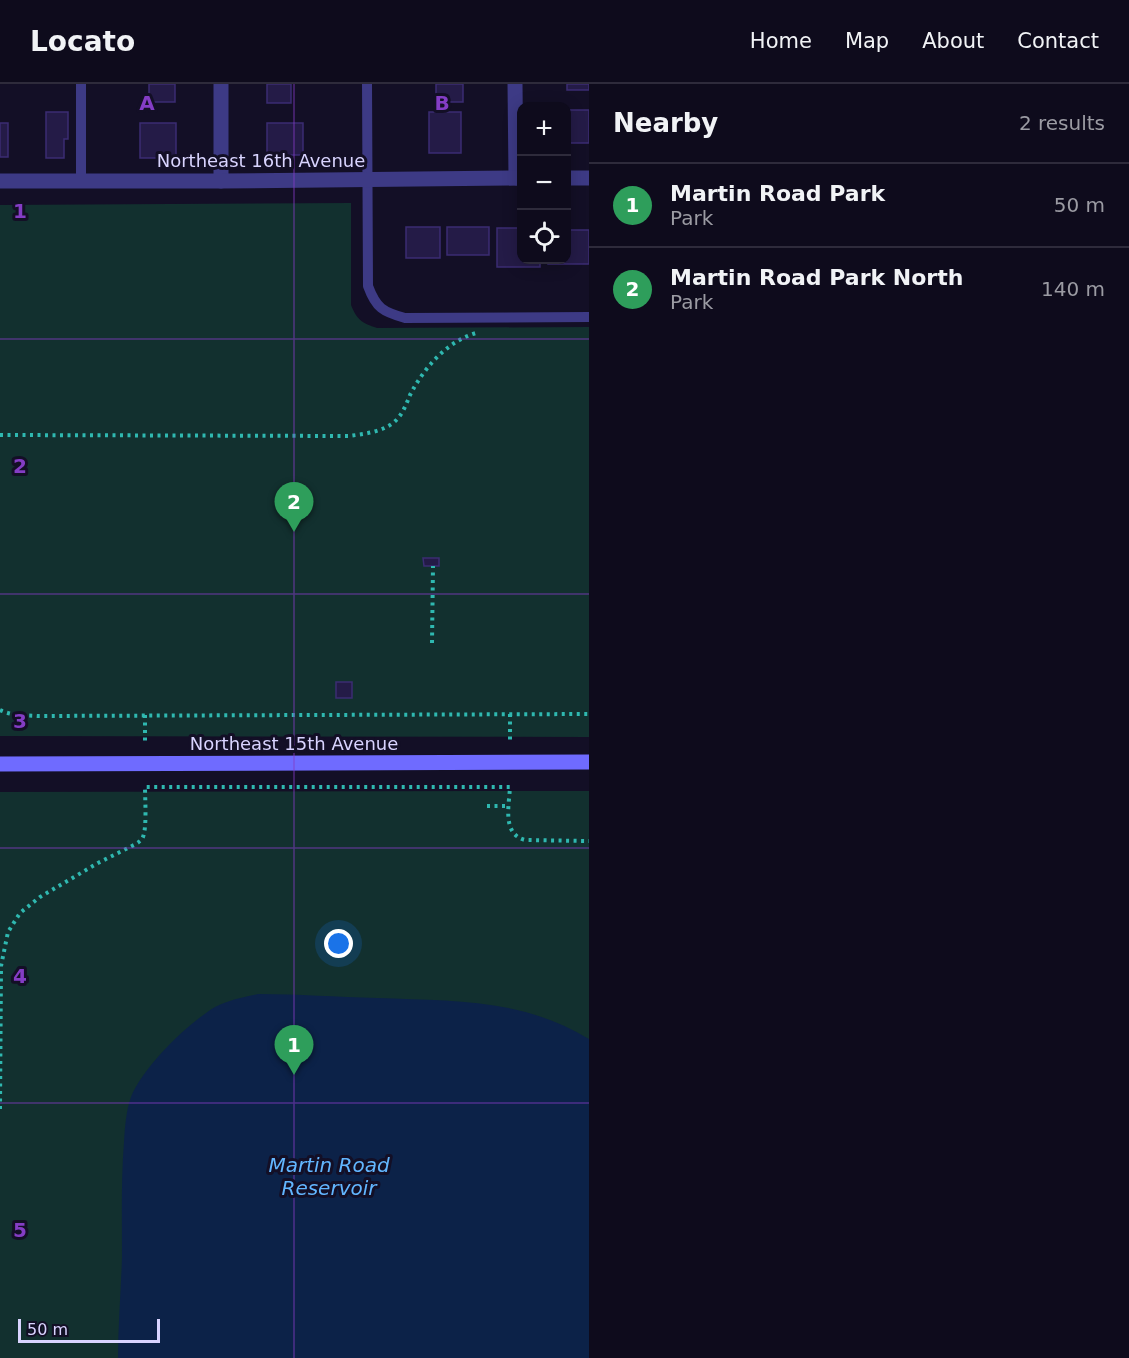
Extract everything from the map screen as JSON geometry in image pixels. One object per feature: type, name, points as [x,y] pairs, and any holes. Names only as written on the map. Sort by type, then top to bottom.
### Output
[{"type":"street","points":[[221,84],[221,181]]},
{"type":"street","points":[[515,84],[518,156]]},
{"type":"street","name":"Northeast 16th Avenue","points":[[0,181],[517,178]]},
{"type":"street","points":[[571,178],[589,178]]},
{"type":"street","name":"Northeast 15th Avenue","points":[[0,764],[589,762]]},
{"type":"lane","points":[[81,84],[81,181]]},
{"type":"lane","points":[[367,84],[368,286],[372,298],[379,307],[390,314],[405,318],[589,317]]},
{"type":"path","points":[[0,435],[363,435],[394,422],[403,412],[423,373],[437,356],[469,335],[482,331]]},
{"type":"path","points":[[432,643],[433,566]]},
{"type":"path","points":[[0,710],[38,716],[589,714]]},
{"type":"path","points":[[510,714],[510,741]]},
{"type":"path","points":[[145,716],[145,743]]},
{"type":"path","points":[[0,1109],[1,966],[8,932],[20,913],[40,897],[141,841],[145,828],[145,787],[510,787],[509,824],[511,831],[518,838],[589,841]]},
{"type":"path","points":[[487,806],[509,806]]},
{"type":"green space","points":[[351,203],[351,305],[358,318],[367,324],[377,328],[589,327],[589,737],[0,736],[0,205]]},
{"type":"green space","points":[[589,791],[589,1358],[0,1358],[0,792]]},
{"type":"water","name":"Martin Road Reservoir","points":[[258,994],[460,1001],[486,1004],[538,1016],[589,1039],[589,1358],[118,1358],[123,1156],[126,1119],[131,1097],[155,1060],[192,1024],[215,1007]]},
{"type":"building","points":[[149,84],[175,84],[175,102],[149,102]]},
{"type":"building","points":[[267,84],[291,84],[291,103],[267,103]]},
{"type":"building","points":[[436,84],[463,84],[463,102],[436,102]]},
{"type":"building","points":[[567,84],[589,84],[589,90],[567,90]]},
{"type":"building","points":[[571,110],[589,110],[589,143],[571,143]]},
{"type":"building","points":[[46,112],[68,112],[68,139],[64,139],[64,158],[46,158]]},
{"type":"building","points":[[429,112],[461,112],[461,153],[429,153]]},
{"type":"building","points":[[0,123],[8,123],[8,157],[0,157]]},
{"type":"building","points":[[140,123],[176,123],[176,158],[140,158]]},
{"type":"building","points":[[267,123],[303,123],[303,155],[267,155]]},
{"type":"building","points":[[406,227],[440,227],[440,258],[406,258]]},
{"type":"building","points":[[447,227],[489,227],[489,255],[447,255]]},
{"type":"building","points":[[497,228],[517,228],[517,264],[540,264],[540,267],[497,267]]},
{"type":"building","points":[[571,230],[589,230],[589,264],[571,264]]},
{"type":"building","points":[[423,558],[439,558],[439,566],[424,566]]},
{"type":"building","points":[[336,682],[352,682],[352,698],[336,698]]},
{"type":"place","name":"Martin Road Park North","points":[[294,532]]},
{"type":"place","name":"Martin Road Park","points":[[294,1075]]}]
